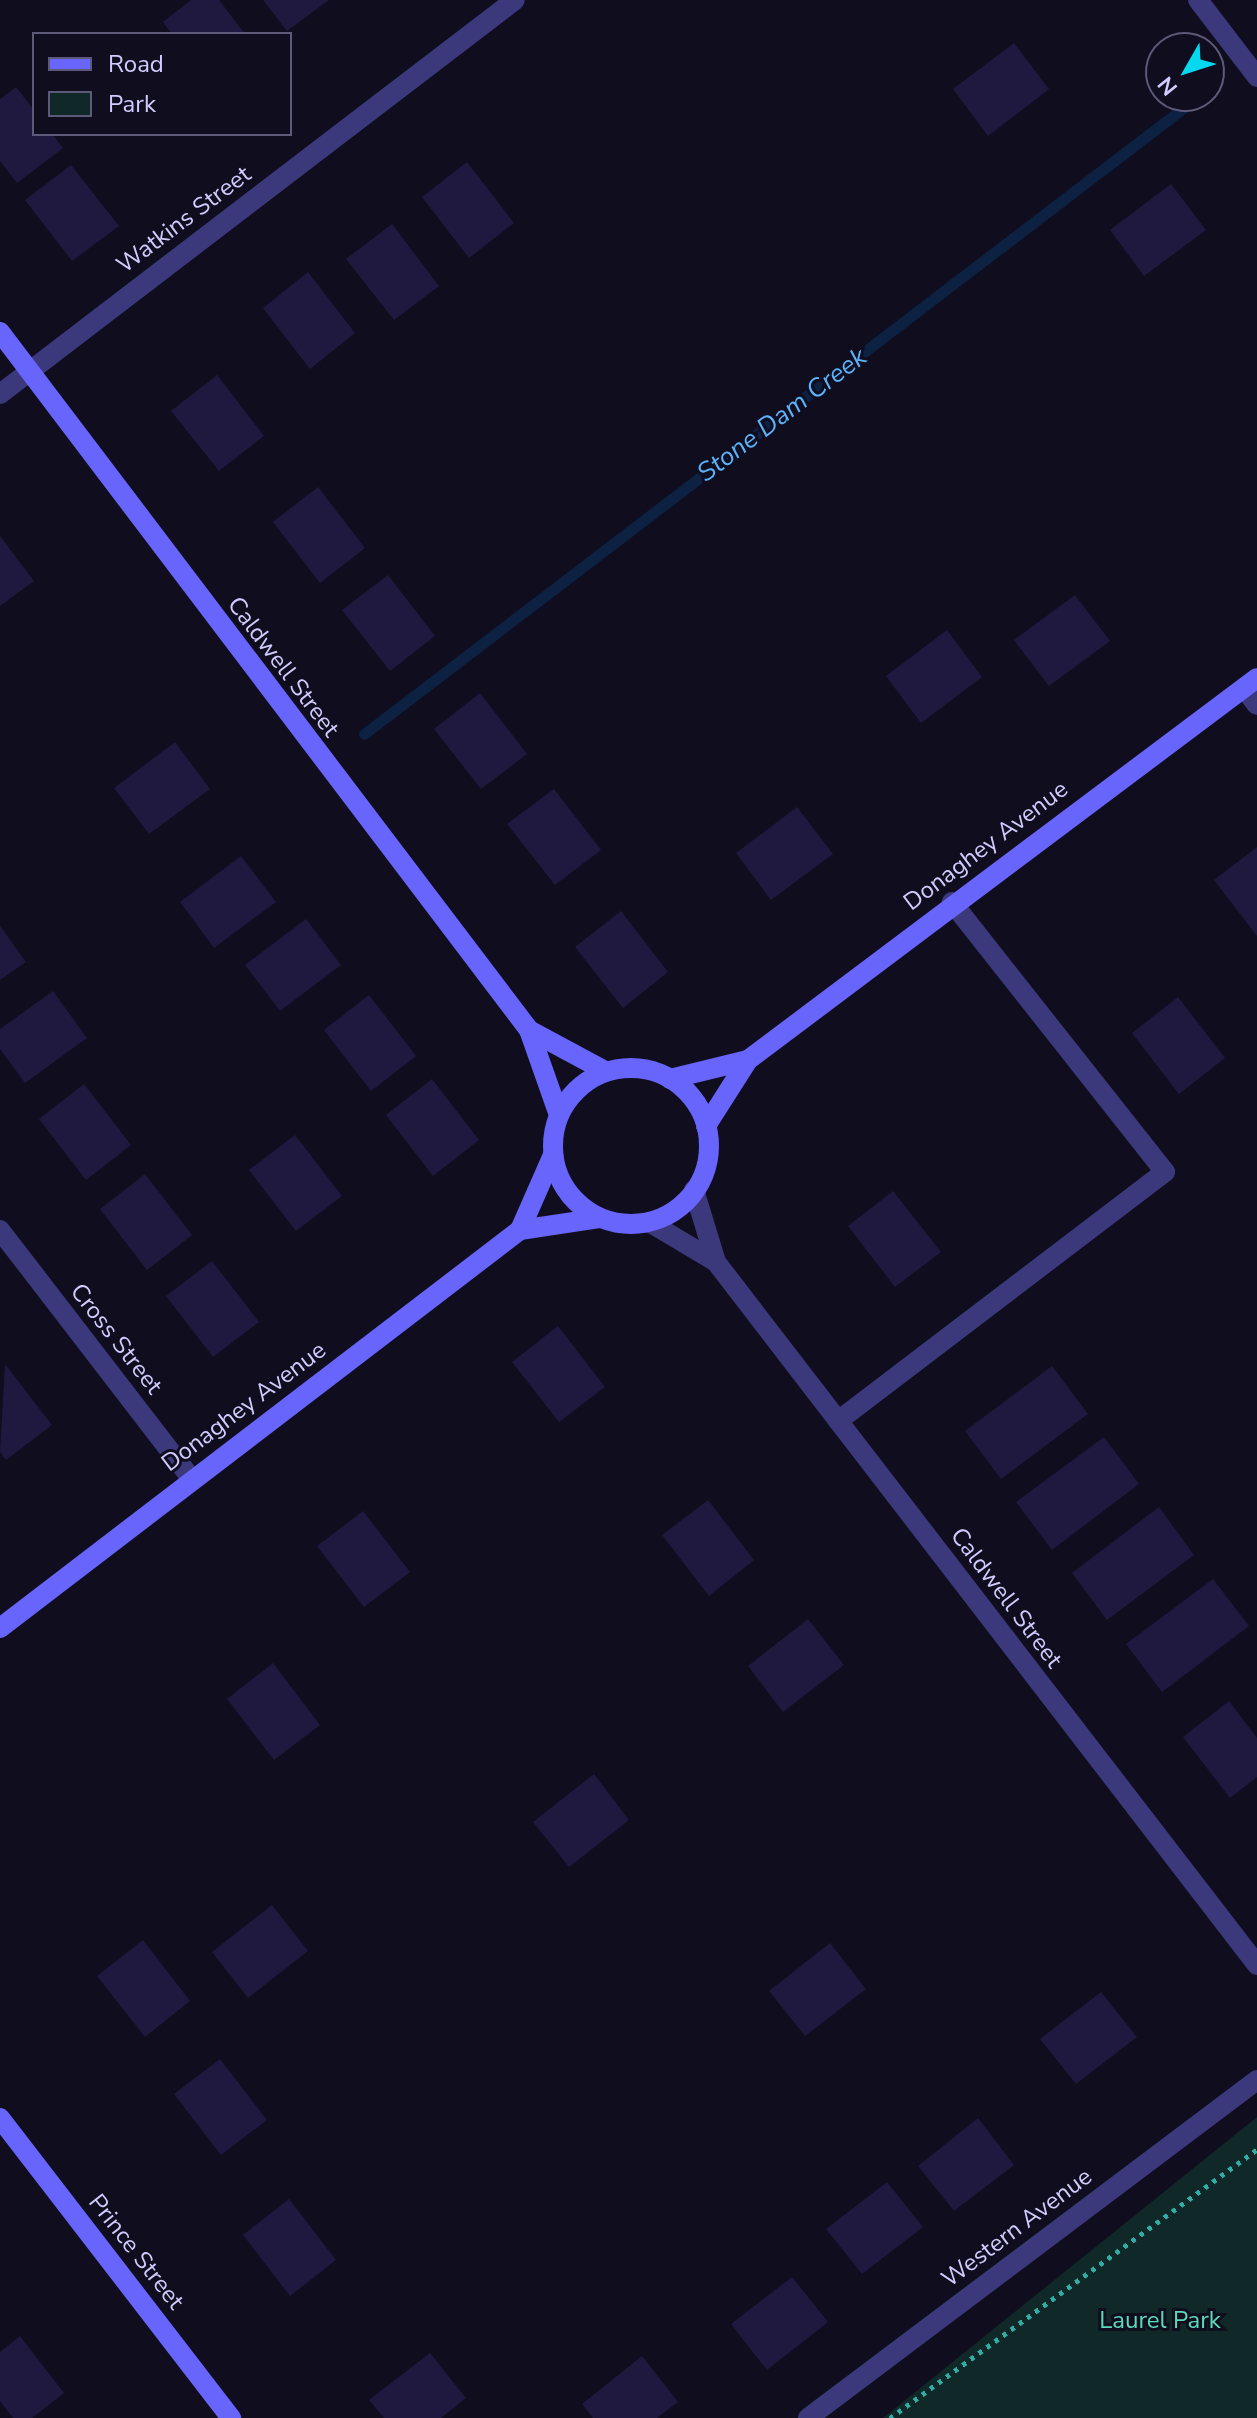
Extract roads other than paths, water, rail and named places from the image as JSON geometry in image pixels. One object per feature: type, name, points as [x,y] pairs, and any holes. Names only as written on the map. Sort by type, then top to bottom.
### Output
[{"type":"main road","name":"Caldwell Street","points":[[0,332],[529,1030],[559,1115]]},
{"type":"main road","name":"Donaghey Avenue","points":[[706,1126],[748,1060],[952,902],[1251,683]]},
{"type":"main road","name":"Caldwell Street","points":[[529,1030],[605,1071]]},
{"type":"main road","name":"Donaghey Avenue","points":[[670,1079],[748,1060]]},
{"type":"main road","points":[[632,1067],[670,1079],[697,1104],[706,1126],[709,1151],[694,1190],[649,1222],[599,1218],[577,1203],[553,1155],[559,1115],[582,1084],[605,1071],[632,1067]]},
{"type":"main road","name":"Donaghey Avenue","points":[[520,1230],[553,1155]]},
{"type":"main road","name":"Donaghey Avenue","points":[[0,1628],[520,1230],[599,1218]]},
{"type":"main road","name":"Prince Street","points":[[0,2118],[231,2418]]},
{"type":"street","name":"Watkins Street","points":[[0,394],[515,0]]},
{"type":"street","points":[[1198,0],[1257,77]]},
{"type":"street","points":[[1251,683],[1257,705]]},
{"type":"street","points":[[838,1421],[1165,1172],[952,902]]},
{"type":"street","name":"Caldwell Street","points":[[694,1190],[716,1262],[1257,1965]]},
{"type":"street","name":"Caldwell Street","points":[[649,1222],[716,1262]]},
{"type":"street","name":"Cross Street","points":[[0,1230],[192,1479]]},
{"type":"street","name":"Western Avenue","points":[[808,2418],[1257,2080]]},
{"type":"waterway","name":"Stone Dam Creek","points":[[364,734],[1178,112]]},
{"type":"park label","name":"Laurel Park","points":[[1160,2321]]}]
